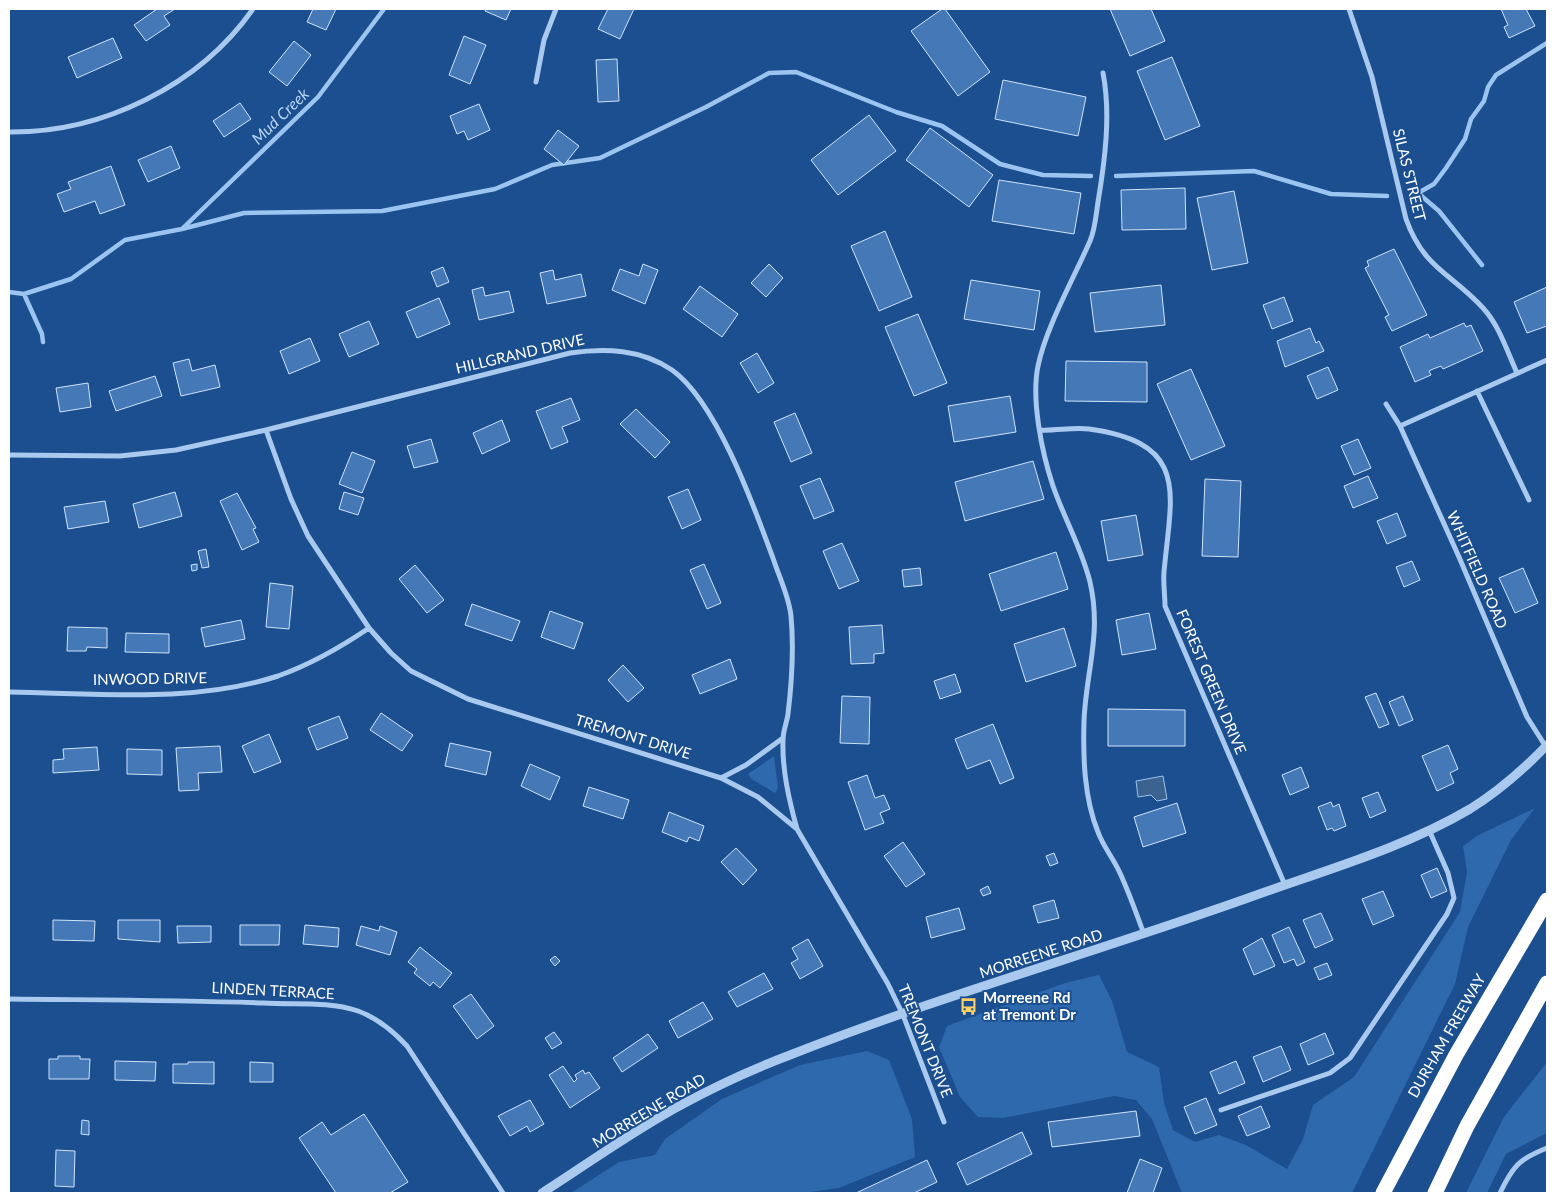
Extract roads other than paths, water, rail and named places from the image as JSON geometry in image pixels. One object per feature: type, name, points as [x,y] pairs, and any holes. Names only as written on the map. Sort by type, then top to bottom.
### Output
[{"type":"highway","name":"DURHAM FREEWAY","points":[[1383,1193],[1456,1054],[1547,900]]},
{"type":"highway","points":[[1435,1193],[1467,1126],[1547,983]]},
{"type":"street","points":[[9,132],[51,131],[121,111],[148,99],[184,78],[210,58],[226,43],[252,9]]},
{"type":"street","points":[[536,82],[544,40],[556,9]]},
{"type":"street","name":"SILAS STREET","points":[[1349,9],[1372,77],[1406,219],[1412,236],[1433,265],[1484,309],[1493,321],[1517,373]]},
{"type":"street","points":[[1104,73],[1108,97],[1104,175],[1091,240],[1054,322],[1038,366],[1036,403],[1052,485],[1090,583],[1095,646],[1087,687],[1084,720],[1087,790],[1097,832],[1119,870],[1144,934]]},
{"type":"street","name":"HILLGRAND DRIVE","points":[[9,455],[120,456],[176,450],[266,430],[579,352],[607,350],[630,352],[653,360],[670,369],[684,380],[710,415],[760,522],[785,594],[790,612],[794,660],[788,716],[783,738],[788,799],[797,829]]},
{"type":"street","points":[[1400,426],[1547,360]]},
{"type":"street","points":[[1477,391],[1529,500]]},
{"type":"street","name":"WHITFIELD ROAD","points":[[1386,404],[1400,426],[1459,556],[1527,717],[1547,746]]},
{"type":"street","name":"FOREST GREEN DRIVE","points":[[1040,430],[1074,428],[1121,435],[1146,447],[1156,456],[1169,475],[1172,505],[1164,575],[1165,606],[1285,885]]},
{"type":"street","name":"TREMONT DRIVE","points":[[266,430],[291,499],[308,536],[369,628],[391,653],[411,671],[468,699],[721,778],[758,797],[797,829],[888,984],[903,1015],[944,1122]]},
{"type":"street","name":"INWOOD DRIVE","points":[[9,692],[153,694],[226,688],[279,675],[344,644],[369,628]]},
{"type":"street","points":[[721,778],[746,765],[783,738]]},
{"type":"street","name":"MORREENE ROAD","points":[[542,1193],[658,1118],[706,1092],[791,1054],[1285,885],[1360,858],[1429,830],[1486,798],[1516,775],[1547,746]]},
{"type":"street","points":[[1221,1110],[1330,1073],[1350,1058],[1448,914],[1454,898],[1448,873],[1429,830]]},
{"type":"street","name":"LINDEN TERRACE","points":[[9,999],[205,1000],[319,1004],[340,1007],[368,1015],[394,1032],[407,1046],[503,1193]]},
{"type":"street","points":[[1500,1193],[1516,1165],[1523,1158],[1547,1148]]},
{"type":"waterway","name":"Mud Creek","points":[[183,228],[318,97],[384,9]]},
{"type":"waterway","points":[[1482,265],[1439,211],[1418,193],[1434,184],[1446,168],[1465,139],[1471,119],[1484,101],[1488,87],[1496,75],[1547,43]]},
{"type":"waterway","points":[[9,292],[24,294],[71,279],[125,240],[182,229],[244,213],[382,211],[495,189],[552,165],[600,158],[706,107],[769,73],[796,72],[896,112],[942,126],[1000,164],[1043,175],[1091,176]]},
{"type":"waterway","points":[[1116,176],[1254,171],[1331,194],[1387,196]]},
{"type":"waterway","points":[[24,294],[42,334],[43,342]]},
{"type":"place","name":"Morreene Rd at Tremont Dr","points":[[969,1007]]}]
